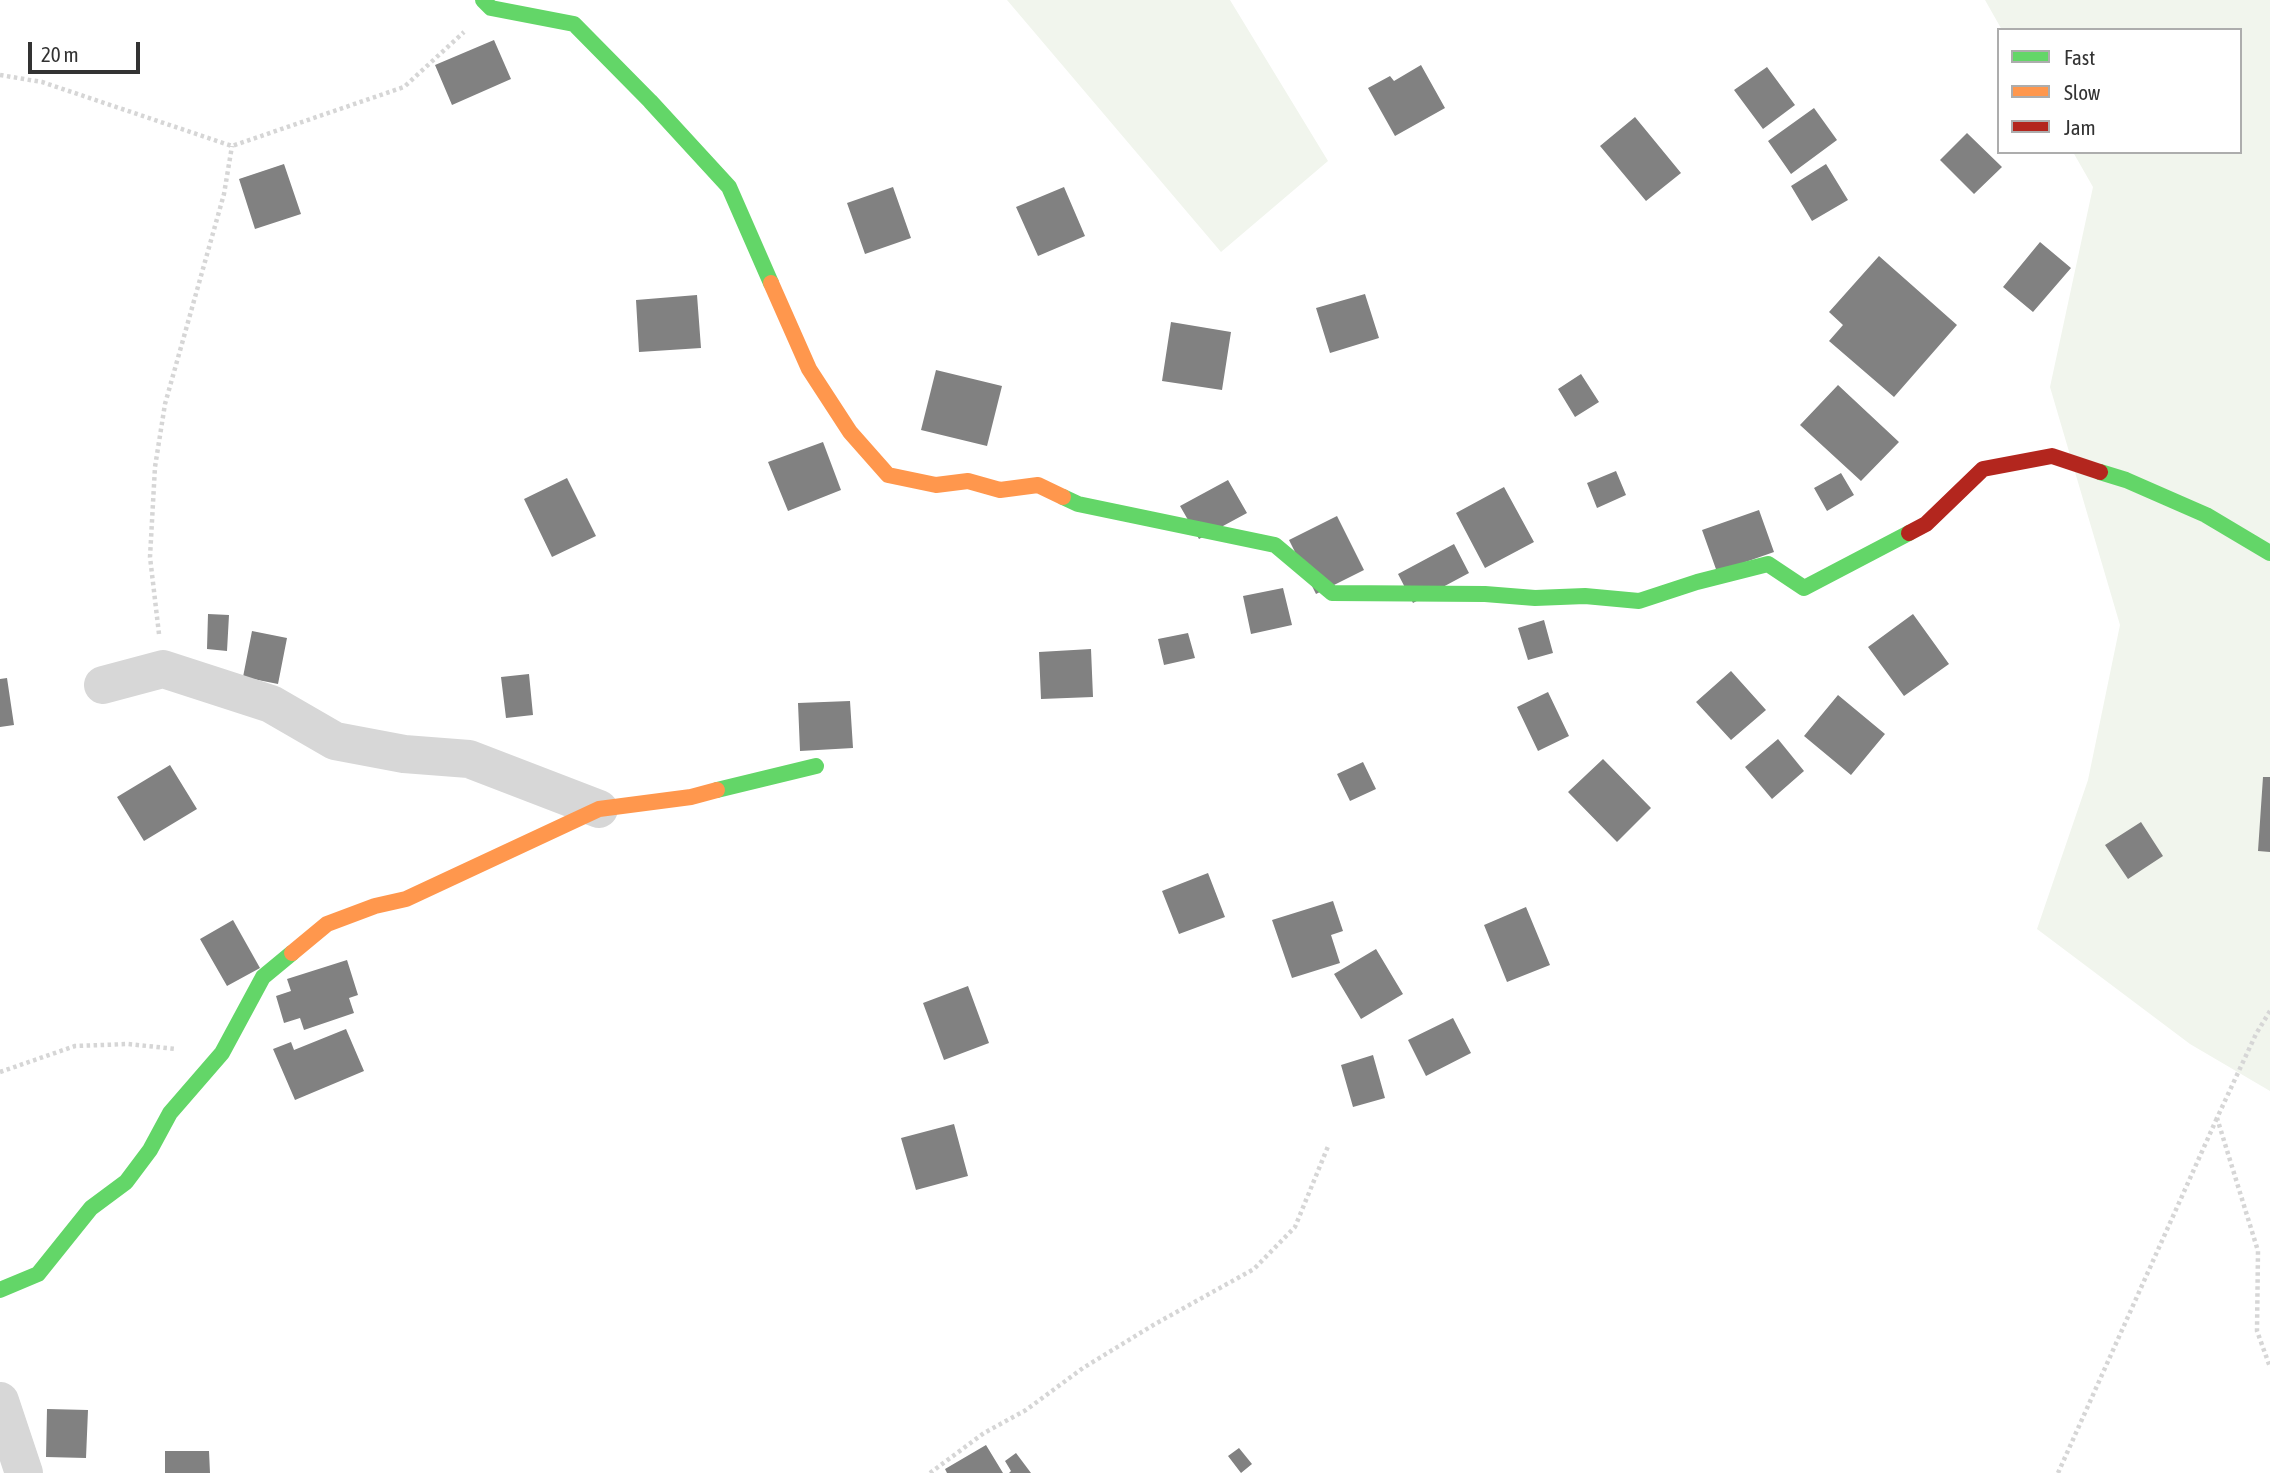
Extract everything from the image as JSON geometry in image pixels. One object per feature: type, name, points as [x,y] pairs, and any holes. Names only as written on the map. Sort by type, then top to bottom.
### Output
[{"type":"street","points":[[487,4],[574,24],[729,187],[809,369],[850,432],[888,475],[936,485],[968,481],[1000,489],[1038,485],[1078,504],[1275,545],[1332,593],[1485,594],[1535,598],[1586,596],[1639,601],[1697,582],[1768,564],[1804,588],[1926,524],[1983,469],[2052,456],[2126,480],[2206,515],[2270,553]]},
{"type":"street","points":[[103,685],[163,669],[271,704],[335,741],[404,754],[469,759],[600,809]]},
{"type":"street","points":[[0,1290],[38,1274],[91,1208],[126,1182],[150,1150],[170,1113],[222,1053],[263,977],[327,924],[374,906],[406,899],[600,809],[691,797],[816,766]]},
{"type":"street","points":[[0,1401],[24,1473]]},
{"type":"path","points":[[0,75],[41,82],[232,146],[404,87],[487,4]]},
{"type":"path","points":[[163,669],[150,557],[155,467],[164,404],[224,194],[232,146]]},
{"type":"path","points":[[2057,1473],[2217,1118],[2256,1034],[2270,1011]]},
{"type":"path","points":[[0,1072],[75,1046],[128,1044],[222,1053]]},
{"type":"path","points":[[2217,1118],[2258,1251],[2257,1331],[2270,1367]]},
{"type":"path","points":[[930,1473],[984,1433],[1026,1410],[1083,1367],[1254,1269],[1295,1227],[1329,1144]]},
{"type":"shaded area","points":[[1007,0],[1230,0],[1328,161],[1221,252]]},
{"type":"shaded area","points":[[1985,0],[2270,0],[2270,1091],[2190,1044],[2037,929],[2088,780],[2120,625],[2050,387],[2093,187],[2074,154],[2242,154],[2242,28],[2001,28]]},
{"type":"building","points":[[494,40],[511,79],[452,105],[435,65]]},
{"type":"building","points":[[1421,65],[1445,108],[1395,136],[1368,88],[1390,76],[1394,81]]},
{"type":"building","points":[[1767,67],[1795,105],[1763,129],[1734,90]]},
{"type":"building","points":[[1814,108],[1837,140],[1791,174],[1768,141]]},
{"type":"building","points":[[1635,117],[1681,173],[1646,201],[1600,146]]},
{"type":"building","points":[[1967,133],[2002,167],[1974,194],[1940,160]]},
{"type":"building","points":[[284,164],[301,214],[255,229],[239,179]]},
{"type":"building","points":[[1826,164],[1848,200],[1812,221],[1791,186]]},
{"type":"building","points":[[893,187],[911,238],[865,254],[847,203]]},
{"type":"building","points":[[1064,187],[1085,236],[1038,256],[1016,207]]},
{"type":"building","points":[[2040,242],[2071,268],[2033,312],[2003,287]]},
{"type":"building","points":[[1879,256],[1957,325],[1894,397],[1829,341],[1843,325],[1829,312]]},
{"type":"building","points":[[1365,294],[1379,338],[1330,353],[1316,308]]},
{"type":"building","points":[[697,295],[701,348],[639,352],[636,300]]},
{"type":"building","points":[[1171,322],[1231,332],[1222,390],[1162,381]]},
{"type":"building","points":[[936,370],[1002,386],[987,446],[921,430]]},
{"type":"building","points":[[1581,374],[1599,402],[1575,417],[1558,389]]},
{"type":"building","points":[[1838,385],[1899,442],[1861,481],[1800,425]]},
{"type":"building","points":[[823,442],[841,490],[788,511],[768,462]]},
{"type":"building","points":[[1616,471],[1626,495],[1597,508],[1587,483]]},
{"type":"building","points":[[1841,473],[1854,495],[1827,511],[1814,488]]},
{"type":"building","points":[[567,478],[596,536],[552,557],[524,499]]},
{"type":"building","points":[[1228,480],[1247,513],[1199,539],[1180,506]]},
{"type":"building","points":[[1504,487],[1534,542],[1485,568],[1456,513]]},
{"type":"building","points":[[1759,510],[1774,552],[1717,572],[1702,530]]},
{"type":"building","points":[[1337,516],[1364,570],[1316,594],[1289,540]]},
{"type":"building","points":[[1454,544],[1469,573],[1413,603],[1398,574]]},
{"type":"building","points":[[1283,588],[1292,625],[1251,634],[1243,596]]},
{"type":"building","points":[[208,614],[229,615],[227,651],[207,649]]},
{"type":"building","points":[[1913,614],[1949,664],[1904,696],[1868,647]]},
{"type":"building","points":[[1544,620],[1553,653],[1528,660],[1518,628]]},
{"type":"building","points":[[252,631],[287,638],[278,684],[243,677]]},
{"type":"building","points":[[1188,633],[1195,658],[1164,665],[1158,639]]},
{"type":"building","points":[[1091,649],[1093,697],[1041,699],[1039,652]]},
{"type":"building","points":[[1731,671],[1766,710],[1731,740],[1696,702]]},
{"type":"building","points":[[529,674],[533,715],[506,718],[501,677]]},
{"type":"building","points":[[7,678],[14,725],[0,727],[0,679]]},
{"type":"building","points":[[1548,692],[1569,736],[1538,751],[1517,707]]},
{"type":"building","points":[[1838,695],[1885,734],[1851,775],[1804,736]]},
{"type":"building","points":[[850,701],[853,748],[800,751],[798,703]]},
{"type":"building","points":[[1778,739],[1804,771],[1772,799],[1745,767]]},
{"type":"building","points":[[1603,759],[1651,808],[1617,842],[1568,792]]},
{"type":"building","points":[[1363,762],[1376,789],[1350,801],[1337,774]]},
{"type":"building","points":[[170,765],[197,809],[144,841],[117,797]]},
{"type":"building","points":[[2263,777],[2270,777],[2270,852],[2258,851]]},
{"type":"building","points":[[2141,822],[2163,856],[2128,879],[2105,845]]},
{"type":"building","points":[[1208,873],[1225,917],[1179,934],[1162,891]]},
{"type":"building","points":[[1333,901],[1343,931],[1331,935],[1340,963],[1292,978],[1272,920]]},
{"type":"building","points":[[1526,907],[1550,965],[1507,982],[1484,925]]},
{"type":"building","points":[[233,920],[260,968],[227,986],[200,939]]},
{"type":"building","points":[[1376,949],[1403,994],[1361,1019],[1334,974]]},
{"type":"building","points":[[347,960],[358,995],[349,998],[354,1013],[304,1030],[300,1018],[284,1023],[276,996],[291,991],[287,979]]},
{"type":"building","points":[[968,986],[989,1043],[944,1060],[923,1003]]},
{"type":"building","points":[[1453,1018],[1471,1053],[1426,1076],[1408,1040]]},
{"type":"building","points":[[346,1029],[364,1071],[295,1100],[273,1049],[291,1042],[294,1050]]},
{"type":"building","points":[[1373,1055],[1385,1098],[1353,1107],[1341,1065]]},
{"type":"building","points":[[954,1124],[968,1176],[916,1190],[901,1138]]},
{"type":"building","points":[[47,1409],[88,1410],[86,1458],[46,1457]]},
{"type":"building","points":[[986,1445],[1003,1473],[947,1473],[945,1469]]},
{"type":"building","points":[[1239,1448],[1252,1464],[1241,1473],[1228,1456]]},
{"type":"building","points":[[165,1451],[209,1451],[210,1473],[165,1473]]},
{"type":"building","points":[[1016,1453],[1031,1473],[1009,1473],[1011,1471],[1005,1461]]},
{"type":"traffic: fast","points":[[483,0],[491,8],[574,24],[729,187],[771,283]]},
{"type":"traffic: fast","points":[[2100,472],[2126,480],[2206,515],[2270,553]]},
{"type":"traffic: fast","points":[[1063,497],[1078,504],[1275,545],[1332,593],[1485,594],[1535,598],[1585,596],[1639,601],[1697,582],[1768,564],[1804,588],[1909,533]]},
{"type":"traffic: fast","points":[[717,790],[816,766]]},
{"type":"traffic: fast","points":[[0,1290],[38,1274],[91,1208],[126,1182],[150,1150],[170,1113],[222,1053],[263,977],[292,953]]},
{"type":"traffic: slow","points":[[771,283],[809,369],[850,432],[888,475],[936,485],[968,481],[1000,490],[1038,485],[1063,497]]},
{"type":"traffic: slow","points":[[292,953],[327,924],[375,906],[406,899],[599,809],[691,797],[717,790]]},
{"type":"traffic: jam","points":[[1909,533],[1926,524],[1983,469],[2052,456],[2100,472]]}]
